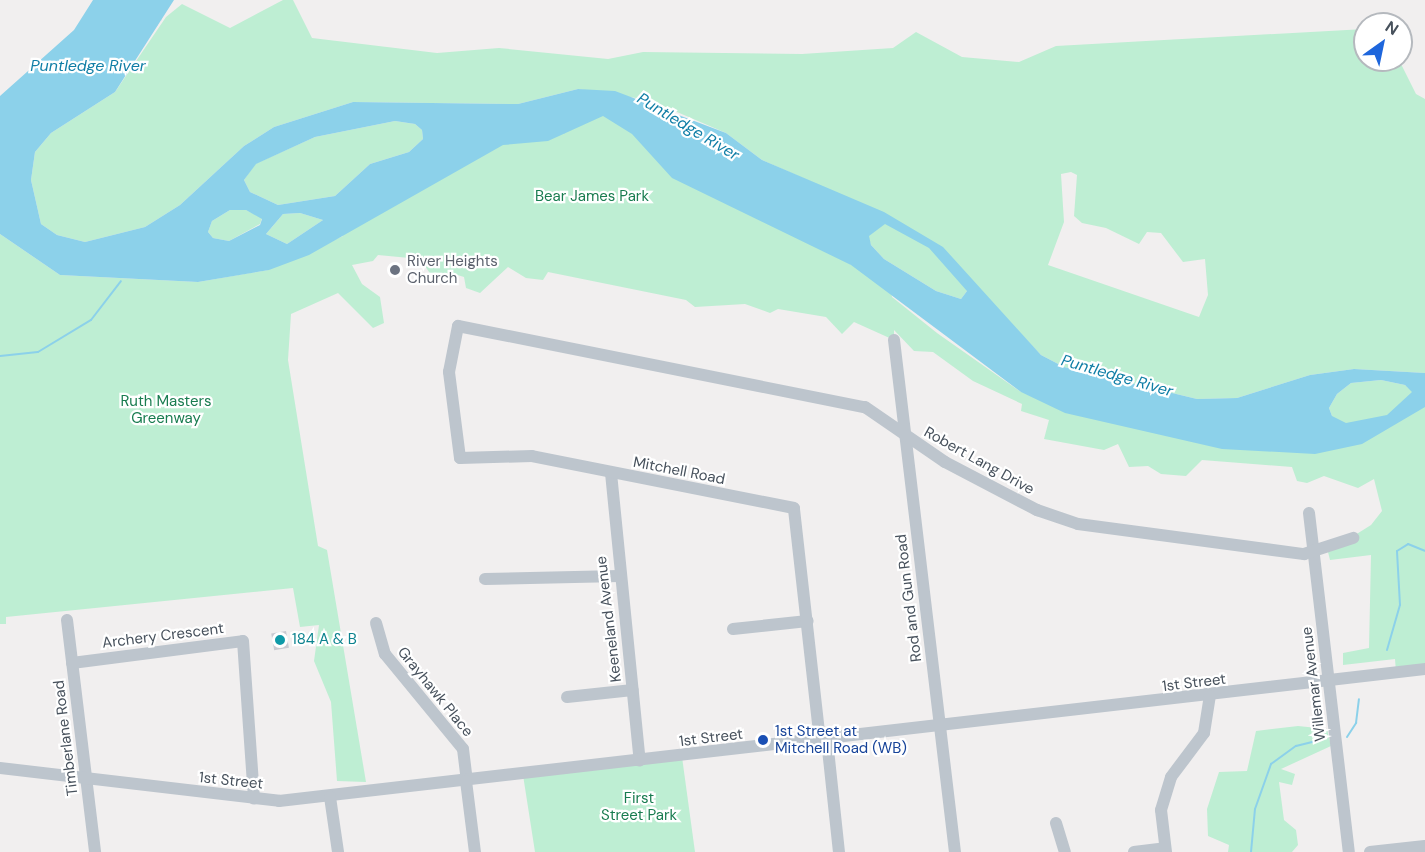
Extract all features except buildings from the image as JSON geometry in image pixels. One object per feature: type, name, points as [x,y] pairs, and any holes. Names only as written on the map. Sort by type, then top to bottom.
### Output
[{"type":"street","name":"Robert Lang Drive","points":[[458,326],[864,407],[905,437],[1037,510],[1078,524],[1304,554],[1353,538]]},
{"type":"street","name":"Mitchell Road","points":[[458,326],[449,372],[460,458],[523,456],[794,508],[839,852]]},
{"type":"street","name":"Rod and Gun Road","points":[[894,340],[955,852]]},
{"type":"street","name":"Keeneland Avenue","points":[[611,473],[619,576],[640,761]]},
{"type":"street","name":"Willemar Avenue","points":[[1309,513],[1349,852]]},
{"type":"street","points":[[485,579],[619,576]]},
{"type":"street","name":"Timberlane Road","points":[[67,620],[95,852]]},
{"type":"street","points":[[733,629],[808,621]]},
{"type":"street","name":"Grayhawk Place","points":[[376,623],[385,654],[463,749],[475,852]]},
{"type":"street","name":"Archery Crescent","points":[[72,663],[243,641],[254,799]]},
{"type":"street","name":"1st Street","points":[[0,768],[254,799],[330,797],[1210,696],[1425,669]]},
{"type":"street","points":[[567,697],[633,690]]},
{"type":"street","points":[[1134,852],[1166,850],[1161,810],[1171,777],[1204,733],[1210,696]]},
{"type":"street","points":[[330,797],[338,852]]},
{"type":"street","points":[[1056,823],[1065,852]]},
{"type":"street","points":[[1370,852],[1425,846]]},
{"type":"green space","points":[[283,0],[293,0],[312,38],[437,53],[499,48],[608,59],[643,52],[802,54],[893,48],[916,32],[962,57],[1019,62],[1056,46],[1353,30],[1353,72],[1405,72],[1416,94],[1425,99],[1425,373],[1354,369],[1310,375],[1237,398],[1197,399],[1064,367],[1041,355],[979,290],[967,291],[961,299],[936,291],[884,259],[871,245],[857,202],[762,160],[726,133],[649,100],[578,89],[518,104],[353,102],[274,127],[244,146],[180,205],[145,227],[85,242],[57,235],[41,224],[31,180],[35,152],[51,133],[115,92],[166,17],[182,4],[230,28]],"holes":[[[1071,172],[1077,175],[1074,216],[1082,223],[1106,228],[1139,244],[1147,232],[1161,233],[1183,262],[1205,259],[1208,295],[1199,317],[1048,265],[1064,222],[1061,174]]]},
{"type":"green space","points":[[589,112],[615,115],[891,290],[892,297],[937,333],[1021,392],[1332,416],[1329,408],[1337,394],[1351,383],[1381,380],[1405,385],[1425,403],[1425,669],[1396,672],[1395,659],[1343,665],[1343,653],[1369,648],[1371,555],[1330,560],[1328,552],[1371,525],[1382,511],[1374,479],[1358,488],[1324,476],[1307,483],[1297,481],[1292,467],[1202,460],[1186,476],[1161,474],[1148,466],[1129,467],[1118,444],[1104,450],[1044,439],[1049,420],[1021,411],[1022,404],[973,381],[933,352],[914,351],[894,330],[894,340],[854,322],[842,334],[826,317],[778,309],[770,313],[745,304],[695,307],[686,300],[548,272],[543,280],[526,278],[508,267],[480,293],[466,288],[464,277],[451,273],[434,279],[420,259],[378,255],[373,261],[352,265],[362,284],[380,297],[384,323],[373,328],[338,293],[291,314],[288,360],[318,546],[327,550],[366,782],[337,781],[331,702],[314,661],[319,625],[300,627],[293,588],[6,617],[6,624],[0,624],[0,234],[60,275],[198,282],[268,270],[343,236],[344,227],[485,140]]},
{"type":"green space","points":[[395,121],[415,124],[422,130],[423,139],[409,152],[370,164],[335,196],[278,205],[250,192],[244,180],[255,164],[315,137]]},
{"type":"green space","points":[[230,210],[246,210],[262,218],[260,224],[229,241],[213,238],[208,232],[212,221]]},
{"type":"green space","points":[[300,213],[323,220],[287,244],[266,234],[283,214]]},
{"type":"green space","points":[[1298,726],[1327,729],[1331,746],[1281,769],[1295,774],[1292,785],[1279,782],[1284,820],[1296,830],[1298,845],[1292,852],[1228,852],[1229,845],[1208,836],[1207,809],[1219,772],[1247,771],[1256,731]]},
{"type":"green space","name":"First Street Park","points":[[682,757],[695,852],[535,852],[523,775]]},
{"type":"water","name":"Puntledge River","points":[[93,0],[174,0],[115,92],[51,133],[35,152],[31,180],[41,224],[57,235],[85,242],[145,227],[180,205],[244,146],[274,127],[353,102],[518,104],[578,89],[615,91],[726,133],[762,160],[884,212],[943,247],[1041,355],[1064,367],[1197,399],[1237,398],[1310,375],[1354,369],[1425,373],[1425,407],[1362,444],[1315,454],[1222,449],[1065,413],[1021,392],[851,265],[672,178],[632,134],[603,116],[548,141],[503,145],[309,255],[269,270],[198,282],[60,275],[0,234],[0,96],[74,30]],"holes":[[[395,121],[415,124],[422,130],[423,139],[409,152],[370,164],[335,196],[278,205],[250,192],[244,180],[256,164],[315,137]],[[230,210],[246,210],[262,219],[260,225],[229,241],[213,238],[208,232],[212,221]],[[300,213],[323,220],[287,244],[266,234],[283,214]],[[885,224],[929,248],[967,291],[961,299],[936,291],[884,259],[871,245],[869,236]],[[1381,380],[1405,385],[1412,392],[1387,415],[1346,423],[1332,416],[1329,408],[1337,394],[1351,383]]]},
{"type":"waterway","points":[[0,356],[38,352],[91,320],[121,281]]},
{"type":"waterway","points":[[1387,650],[1400,605],[1397,551],[1408,544],[1425,551]]},
{"type":"waterway","points":[[1347,737],[1356,723],[1359,699]]},
{"type":"waterway","points":[[1251,852],[1255,809],[1271,764],[1296,746],[1320,740]]},
{"type":"place","name":"River Heights Church","points":[[395,270]]},
{"type":"place","name":"184 A & B","points":[[280,640]]},
{"type":"place","name":"1st Street at Mitchell Road (WB)","points":[[763,740]]},
{"type":"park label","name":"Bear James Park","points":[[592,197]]},
{"type":"park label","name":"Ruth Masters Greenway","points":[[166,410]]}]
